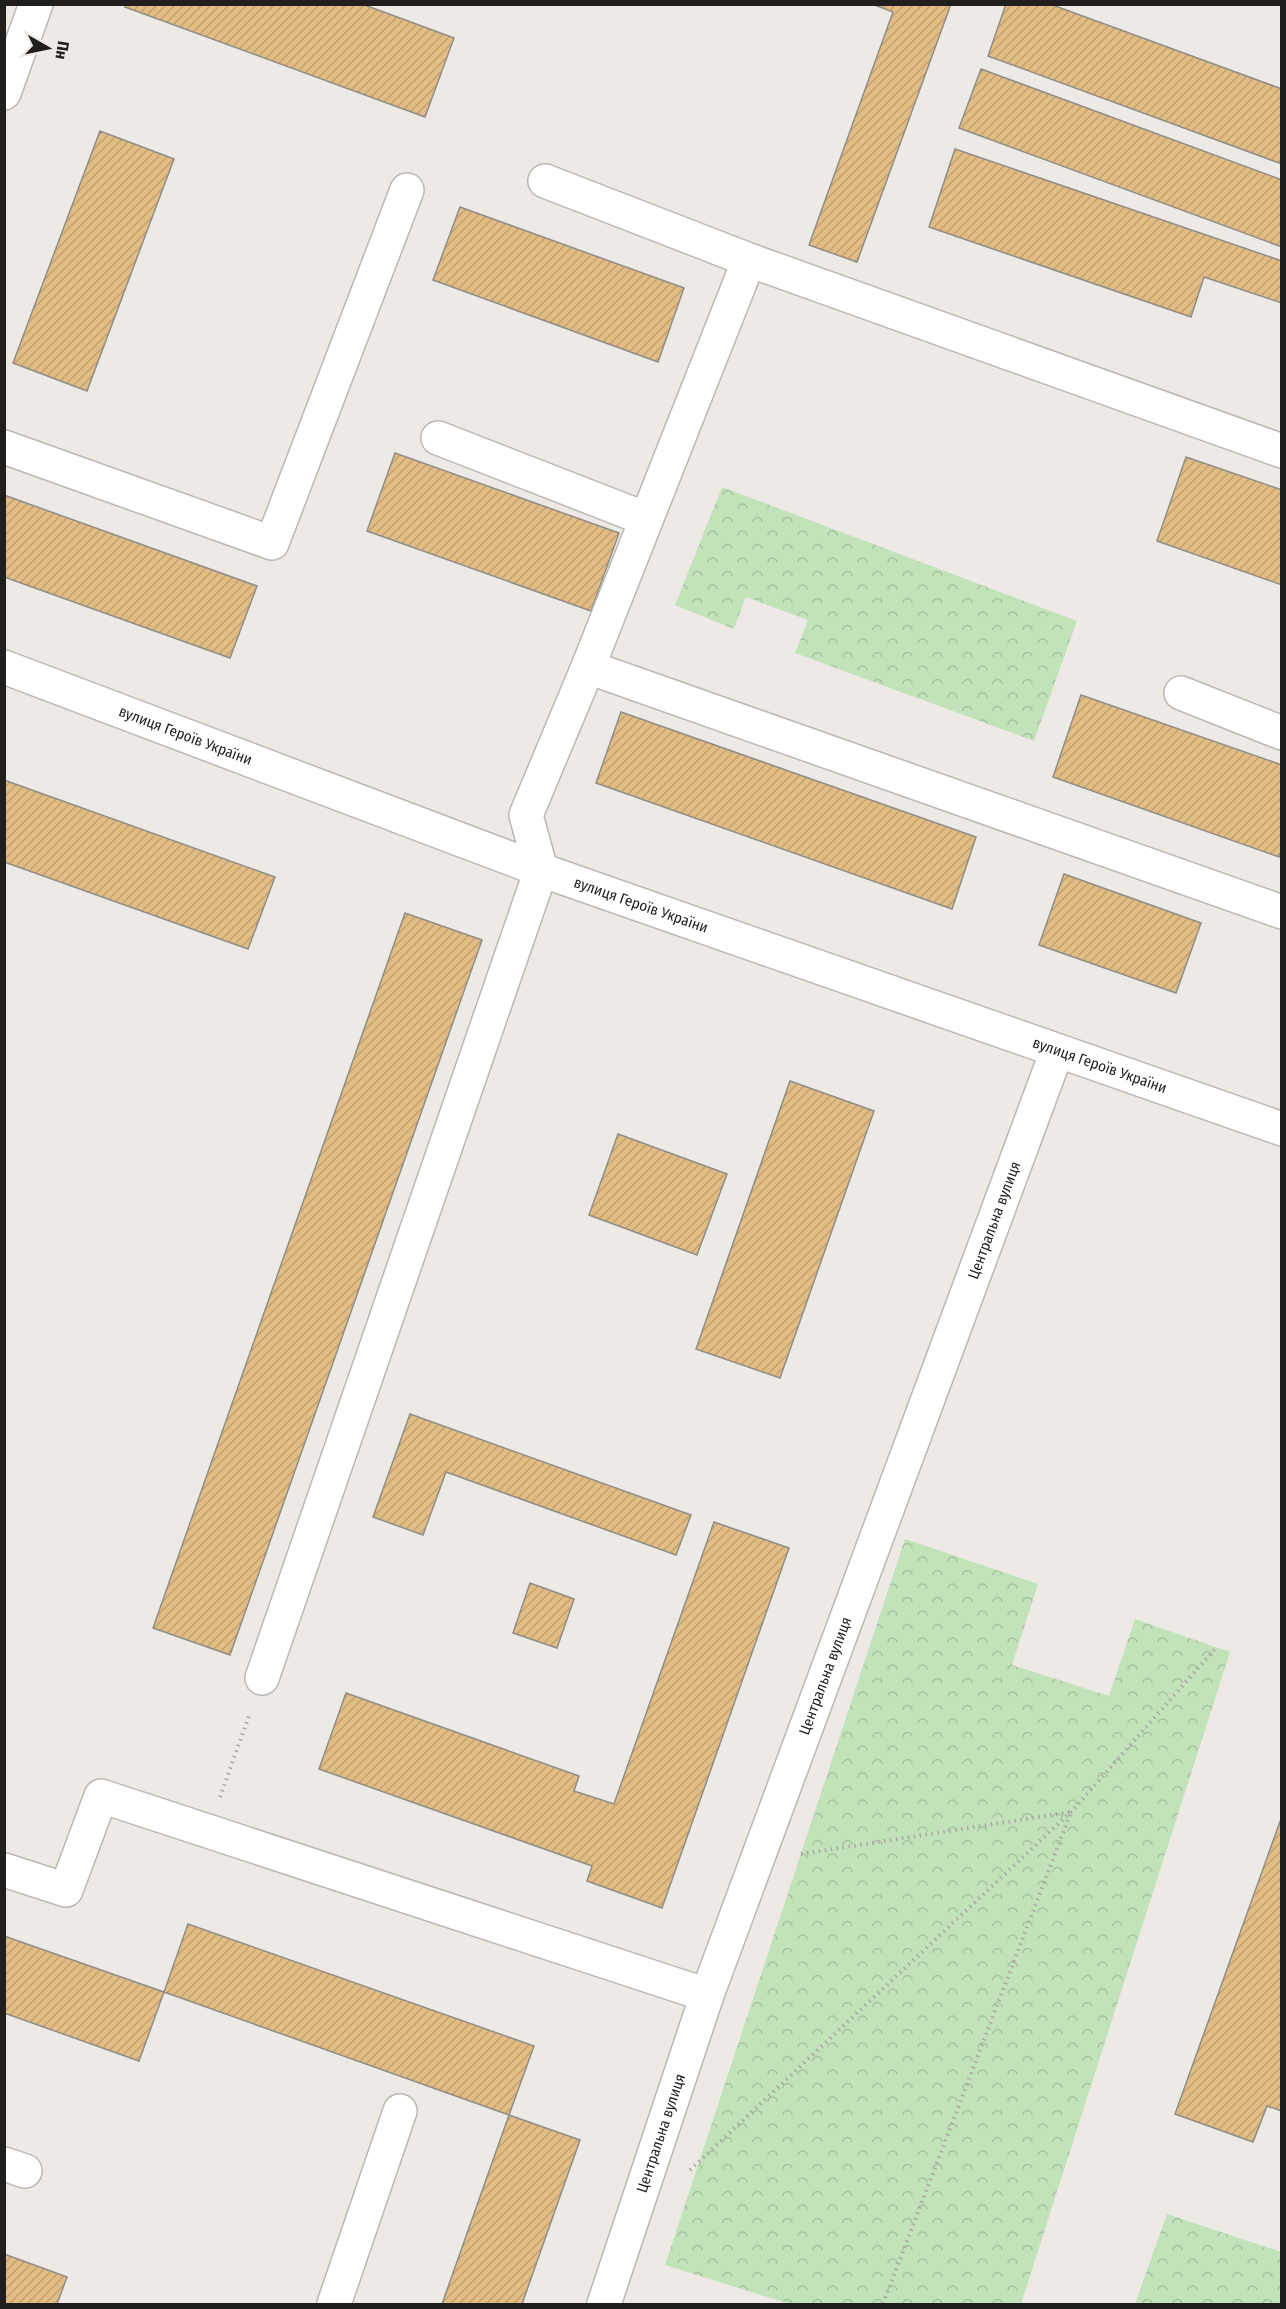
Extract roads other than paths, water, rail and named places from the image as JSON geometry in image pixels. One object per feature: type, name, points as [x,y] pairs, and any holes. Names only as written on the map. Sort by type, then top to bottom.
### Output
[{"type":"street","points":[[4,93],[36,4]]},
{"type":"street","points":[[545,181],[749,260],[1281,451]]},
{"type":"street","points":[[4,447],[272,543],[407,190]]},
{"type":"street","points":[[262,1678],[541,870],[526,815],[588,667],[749,260]]},
{"type":"street","points":[[438,438],[646,519]]},
{"type":"street","name":"вулиця Героїв України","points":[[4,667],[541,870],[1281,1130]]},
{"type":"street","points":[[588,667],[1281,912]]},
{"type":"street","points":[[1181,693],[1281,733]]},
{"type":"street","name":"Центральна вулиця","points":[[604,2304],[708,1995],[1057,1051]]},
{"type":"street","points":[[4,1870],[66,1890],[101,1796],[708,1995]]},
{"type":"street","points":[[333,2304],[400,2110]]}]
